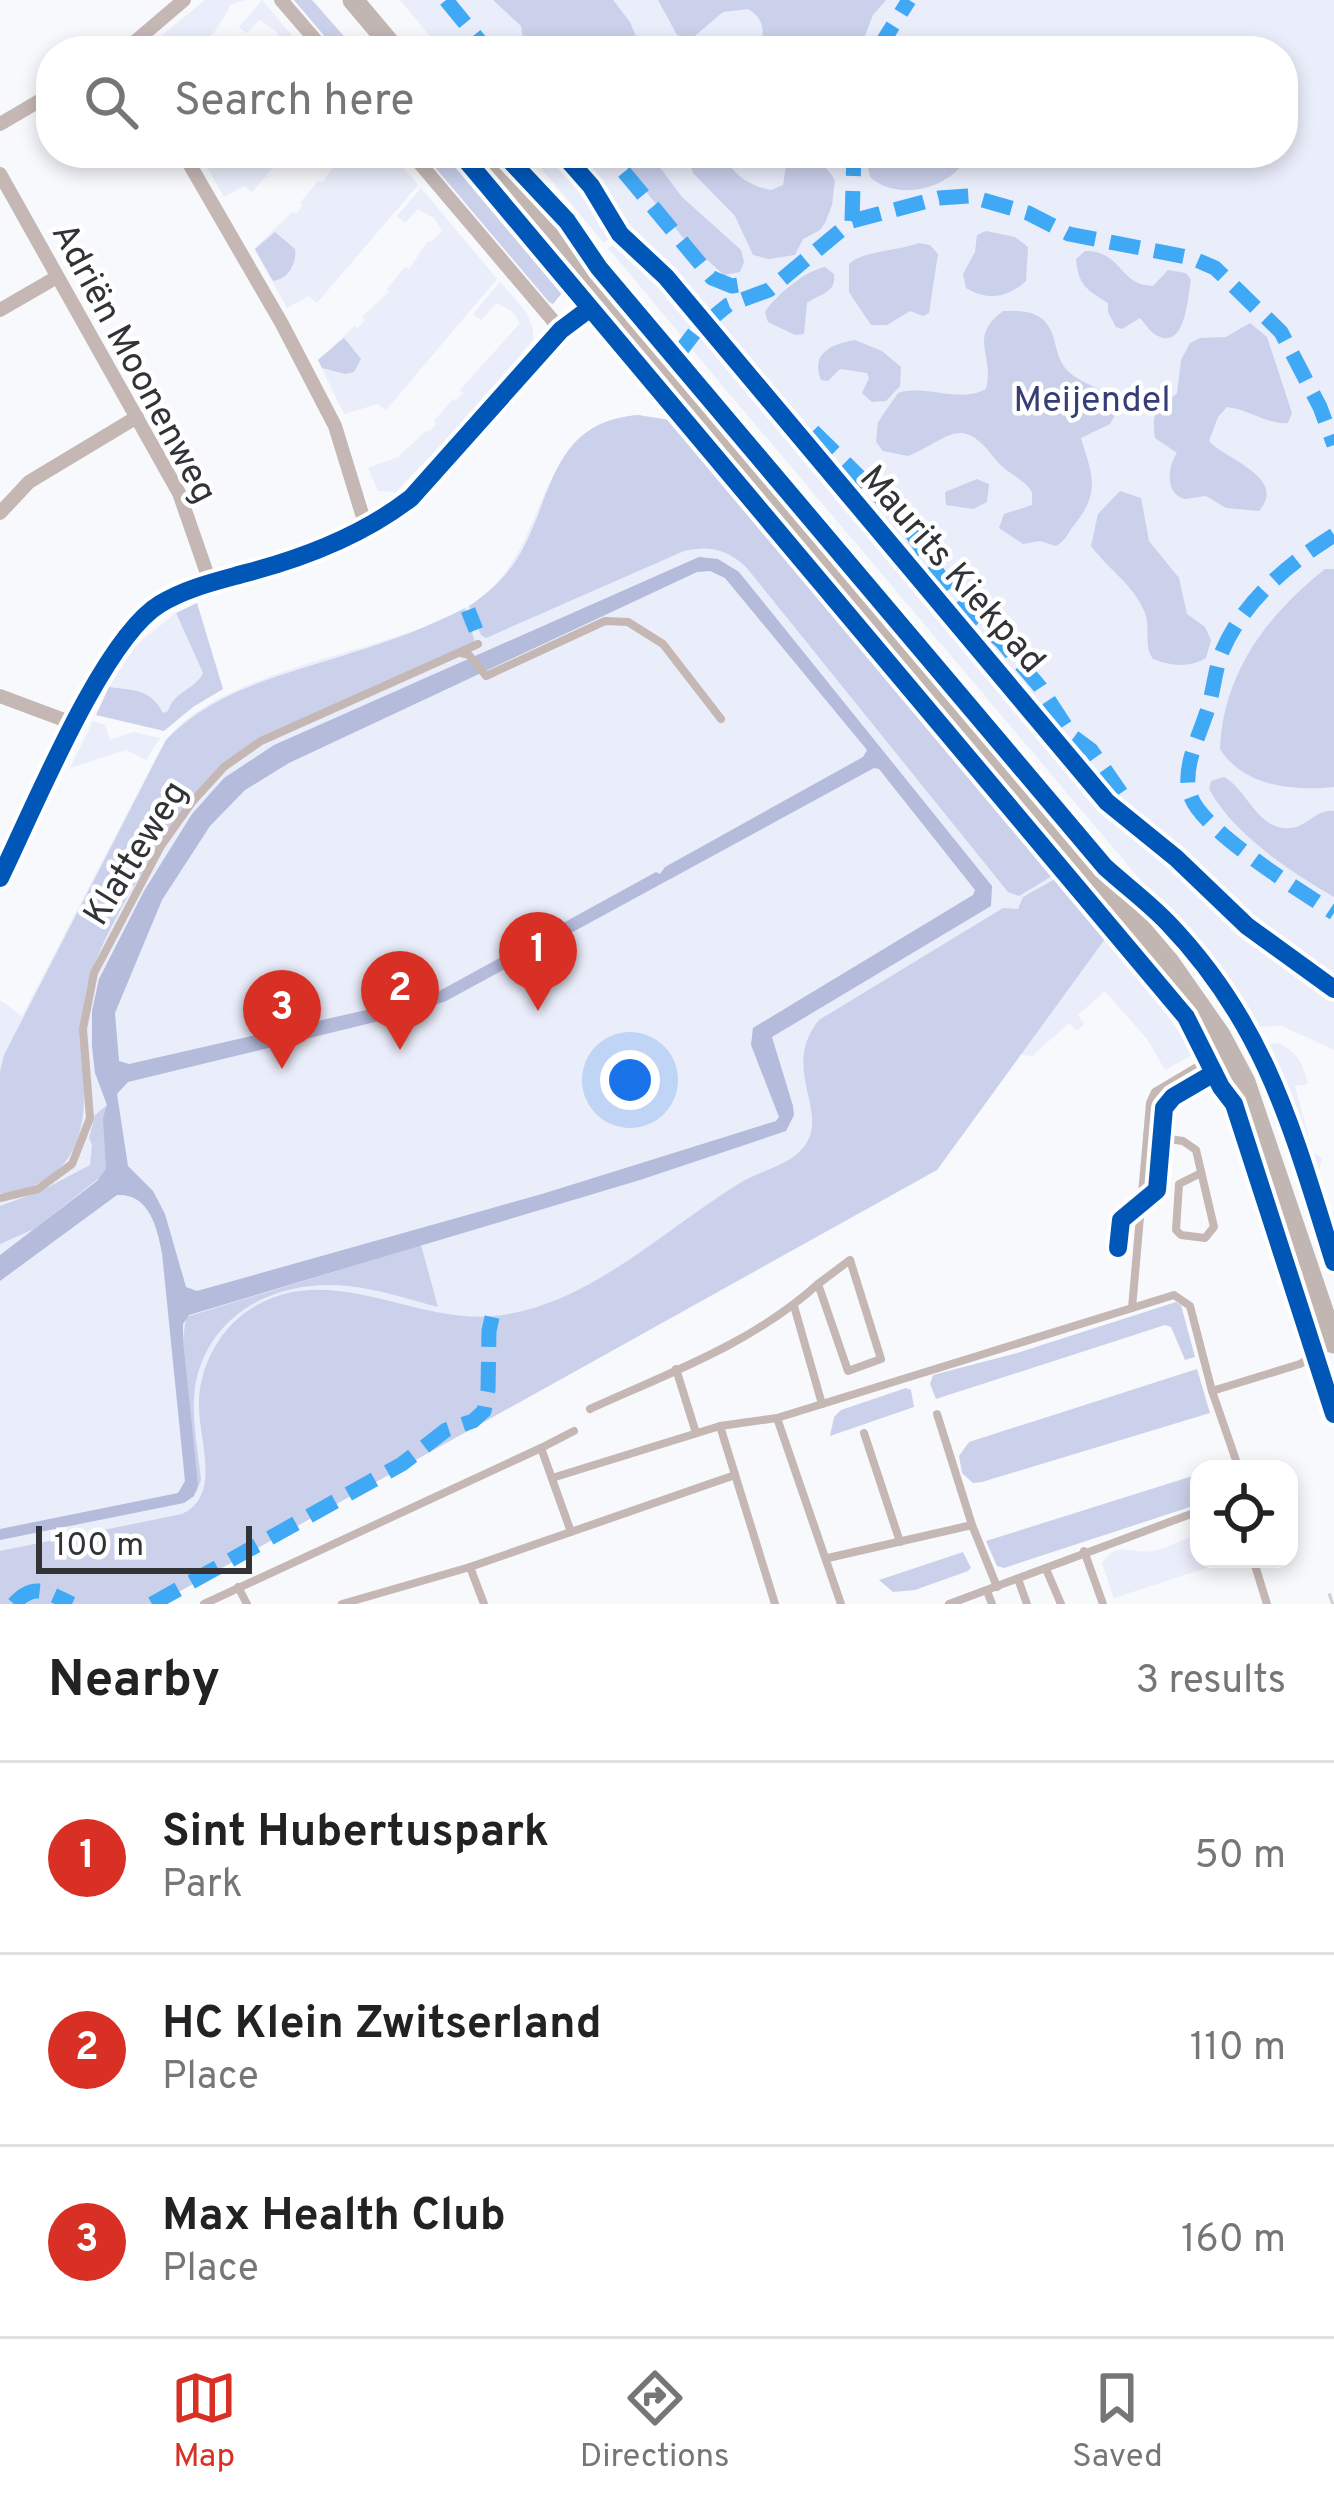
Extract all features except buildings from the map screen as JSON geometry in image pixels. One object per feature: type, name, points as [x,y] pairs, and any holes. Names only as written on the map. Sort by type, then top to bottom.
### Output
[{"type":"main road","points":[[353,0],[383,36]]},
{"type":"main road","points":[[495,168],[565,252],[598,300],[640,341],[1169,962],[1228,1048],[1262,1127],[1334,1343]]},
{"type":"main road","points":[[565,252],[605,287],[625,311],[640,341]]},
{"type":"street","points":[[142,36],[184,0]]},
{"type":"street","points":[[281,0],[312,36]]},
{"type":"street","points":[[0,124],[36,103]]},
{"type":"street","points":[[192,168],[335,426],[366,527]]},
{"type":"street","points":[[424,168],[561,330]]},
{"type":"street","name":"Adriën Moonenweg","points":[[0,174],[179,493],[210,582]]},
{"type":"street","points":[[0,310],[57,277]]},
{"type":"street","points":[[0,878],[75,724],[116,651],[138,623],[158,605],[210,582],[318,550],[411,498],[561,330],[598,300]]},
{"type":"street","points":[[0,513],[29,482],[137,417]]},
{"type":"street","points":[[0,696],[75,724]]},
{"type":"lane","points":[[464,654],[486,676],[604,621],[628,622],[663,644],[721,719]]},
{"type":"lane","name":"Klatteweg","points":[[0,1198],[38,1189],[72,1164],[89,1118],[83,1029],[94,973],[161,847],[193,801],[224,767],[262,742],[478,644]]},
{"type":"lane","points":[[1132,1308],[1155,1092],[1228,1048]]},
{"type":"lane","points":[[1147,1136],[1189,1143],[1196,1150],[1214,1228],[1205,1238],[1176,1231],[1179,1184],[1201,1172]]},
{"type":"lane","points":[[590,1408],[739,1340],[794,1306],[818,1284],[850,1260],[881,1360],[848,1371],[818,1284]]},
{"type":"lane","points":[[551,1478],[720,1426],[777,1418],[1174,1295],[1190,1306],[1236,1460]]},
{"type":"lane","points":[[794,1306],[822,1404]]},
{"type":"lane","points":[[1212,1390],[1300,1364],[1334,1343]]},
{"type":"lane","points":[[676,1370],[697,1433]]},
{"type":"lane","points":[[937,1414],[992,1589],[992,1604]]},
{"type":"lane","points":[[777,1418],[842,1604]]},
{"type":"lane","points":[[720,1426],[775,1604]]},
{"type":"lane","points":[[204,1604],[574,1431]]},
{"type":"lane","points":[[864,1432],[900,1542]]},
{"type":"lane","points":[[541,1448],[571,1532]]},
{"type":"lane","points":[[341,1604],[470,1567],[735,1475]]},
{"type":"lane","points":[[952,1604],[1190,1514]]},
{"type":"lane","points":[[828,1558],[972,1525]]},
{"type":"lane","points":[[1084,1551],[1103,1604]]},
{"type":"lane","points":[[470,1567],[484,1604]]},
{"type":"lane","points":[[1046,1568],[1061,1604]]},
{"type":"lane","points":[[1256,1568],[1268,1604]]},
{"type":"lane","points":[[1018,1580],[1027,1604]]},
{"type":"lane","points":[[238,1587],[247,1604]]},
{"type":"green space","points":[[205,0],[245,0],[230,5],[210,36],[161,36]]},
{"type":"green space","points":[[262,0],[292,36],[279,36],[259,20],[247,33],[239,27]]},
{"type":"green space","points":[[294,0],[312,0],[344,36],[324,36]]},
{"type":"green space","name":"Meijendel","points":[[400,0],[1334,0],[1334,986],[1257,930],[1107,797],[672,279],[621,230],[604,243],[541,168],[1298,168],[1298,36],[430,36]]},
{"type":"green space","points":[[493,0],[613,0],[636,36],[523,36],[521,26]]},
{"type":"green space","points":[[658,0],[886,0],[873,15],[865,36],[762,36],[758,18],[748,9],[723,12],[695,36],[677,35]]},
{"type":"green space","points":[[208,168],[273,168],[252,192],[244,186],[224,197]]},
{"type":"green space","points":[[332,168],[404,168],[418,185],[317,303],[308,296],[287,308],[254,249],[292,212],[296,214],[318,181],[322,183]],"holes":[[[275,233],[295,249],[293,266],[285,275],[255,249]]]},
{"type":"green space","points":[[436,168],[457,168],[562,293],[553,304]]},
{"type":"green space","points":[[627,168],[660,168],[682,197],[741,250],[740,272],[724,275],[685,240]]},
{"type":"green space","points":[[691,168],[732,168],[742,178],[771,190],[783,185],[786,168],[826,168],[835,181],[832,205],[820,230],[803,239],[795,255],[769,259],[753,255],[735,216]]},
{"type":"green space","points":[[868,168],[959,168],[939,183],[910,190],[882,185],[870,177]]},
{"type":"green space","points":[[421,188],[497,279],[386,410],[378,404],[344,414],[318,360],[358,328],[405,267],[409,269],[428,241],[442,231],[434,218],[418,209],[405,223],[397,216]]},
{"type":"green space","points":[[986,231],[1015,237],[1028,247],[1026,281],[1004,294],[982,295],[966,288],[963,274],[975,252],[977,235]]},
{"type":"green space","points":[[275,232],[295,249],[295,255],[287,274],[273,281],[255,249]]},
{"type":"green space","points":[[623,243],[662,278],[696,319],[685,340],[608,248]]},
{"type":"green space","points":[[919,243],[930,245],[938,254],[929,313],[923,316],[910,311],[887,325],[871,325],[849,292],[849,264],[862,256]]},
{"type":"green space","points":[[1085,251],[1107,256],[1142,284],[1153,286],[1168,270],[1186,273],[1191,280],[1179,330],[1164,338],[1140,318],[1122,329],[1116,327],[1108,303],[1081,281],[1076,259]]},
{"type":"green space","points":[[825,267],[834,274],[833,286],[807,303],[804,334],[795,335],[768,322],[765,312],[776,299],[800,278]]},
{"type":"green space","points":[[500,282],[528,316],[533,340],[432,459],[396,492],[378,491],[368,468],[398,457],[430,431],[520,323],[513,312],[497,303],[481,320],[473,314]]},
{"type":"green space","points":[[1003,311],[1041,318],[1066,369],[1108,395],[1118,410],[1110,424],[1081,438],[1091,492],[1083,512],[1056,546],[1040,541],[1023,544],[999,528],[1004,514],[1032,505],[1032,492],[973,437],[954,434],[908,456],[883,451],[876,442],[878,422],[898,393],[965,395],[986,389],[984,338]]},
{"type":"green space","points":[[1250,323],[1267,337],[1292,413],[1288,423],[1280,423],[1227,407],[1209,441],[1260,479],[1266,499],[1259,511],[1226,508],[1206,496],[1178,496],[1170,479],[1177,453],[1155,438],[1154,428],[1157,411],[1177,393],[1181,360],[1190,343],[1226,337]]},
{"type":"green space","points":[[705,329],[1106,805],[1259,939],[1334,993],[1334,1050],[1282,1026],[1255,1027],[1209,961],[689,346]]},
{"type":"green space","points":[[344,338],[361,359],[354,372],[322,368],[318,360]]},
{"type":"green space","points":[[855,340],[882,351],[901,367],[900,386],[886,401],[872,402],[862,393],[867,373],[840,369],[828,381],[821,380],[818,363],[825,351]]},
{"type":"green space","points":[[638,415],[669,420],[683,429],[1159,1003],[1194,1054],[1165,1070],[1147,1039],[1105,991],[1078,1015],[1084,1024],[1077,1031],[1069,1023],[1032,1056],[1020,1054],[937,1170],[0,1604],[0,1000],[22,1016],[161,748],[184,721],[257,682],[465,609],[494,586],[514,559],[558,468],[576,443],[602,424]]},
{"type":"green space","points":[[638,415],[669,420],[683,429],[1052,876],[1019,896],[1008,892],[746,567],[724,552],[684,551],[486,638],[481,635],[469,606],[496,585],[517,559],[570,448],[609,421]]},
{"type":"green space","points":[[977,479],[989,484],[987,502],[973,509],[946,505],[945,492]]},
{"type":"green space","points":[[1120,491],[1141,498],[1149,541],[1179,578],[1187,614],[1205,627],[1211,640],[1206,658],[1200,661],[1180,665],[1153,659],[1140,603],[1091,546],[1098,514]]},
{"type":"green space","points":[[1325,569],[1334,569],[1334,787],[1271,784],[1242,772],[1220,749],[1223,721],[1252,648],[1285,606]]},
{"type":"green space","points":[[197,603],[223,689],[164,731],[96,715],[109,687],[147,695],[163,713],[199,679],[203,673],[176,613]]},
{"type":"green space","points":[[465,608],[475,642],[257,740],[233,758],[183,813],[117,916],[90,977],[83,1030],[83,1115],[77,1141],[64,1163],[43,1181],[17,1192],[0,1193],[4,1055],[166,740],[229,695],[395,638]]},
{"type":"green space","points":[[176,613],[203,673],[162,714],[147,695],[109,687],[136,645]]},
{"type":"green space","points":[[93,721],[105,725],[110,740],[133,732],[160,738],[146,760],[126,750],[70,768]]},
{"type":"green space","points":[[1224,777],[1261,817],[1279,827],[1297,827],[1334,811],[1334,897],[1282,864],[1233,822],[1209,789],[1211,781]]},
{"type":"green space","points":[[1055,879],[1105,939],[937,1170],[157,1604],[0,1604],[0,1551],[182,1514],[194,1506],[202,1494],[206,1466],[199,1406],[202,1380],[218,1342],[246,1312],[276,1296],[307,1290],[368,1296],[463,1316],[494,1316],[528,1310],[592,1282],[740,1183],[803,1148],[812,1120],[804,1056],[819,1020],[1003,908],[1018,909],[1023,897]]},
{"type":"green space","points":[[1278,1043],[1295,1055],[1308,1084],[1295,1086],[1313,1153],[1322,1158],[1318,1174],[1324,1190],[1319,1192],[1290,1101],[1265,1045]]},
{"type":"green space","points":[[107,1105],[103,1175],[34,1229],[0,1244],[0,1206],[90,1165],[89,1138],[95,1115]]},
{"type":"green space","points":[[421,1245],[438,1307],[370,1289],[322,1285],[272,1295],[230,1320],[202,1361],[195,1387],[201,1480],[196,1493],[183,1339],[186,1317]]},
{"type":"green space","points":[[1176,1302],[1181,1305],[1195,1357],[1185,1360],[1171,1327],[1165,1325],[936,1399],[930,1384],[933,1375]]},
{"type":"green space","points":[[1197,1369],[1210,1413],[982,1482],[973,1483],[962,1473],[959,1456],[969,1442]]},
{"type":"green space","points":[[911,1390],[914,1407],[830,1436],[834,1417],[841,1410]]},
{"type":"green space","points":[[1190,1477],[1190,1507],[1004,1568],[997,1566],[986,1541]]},
{"type":"green space","points":[[1190,1537],[1190,1568],[1206,1568],[1114,1598],[1102,1564],[1108,1556],[1125,1549],[1144,1552]]},
{"type":"green space","points":[[963,1552],[971,1568],[968,1571],[915,1590],[893,1592],[879,1580]]},
{"type":"shaded area","points":[[699,557],[718,559],[739,572],[992,886],[991,906],[772,1037],[793,1106],[786,1131],[640,1180],[189,1315],[183,1324],[183,1339],[198,1485],[194,1496],[184,1503],[0,1540],[0,1529],[178,1493],[185,1481],[162,1253],[144,1206],[117,1195],[0,1281],[0,1255],[97,1181],[106,1169],[103,1118],[107,1105],[95,1073],[92,1046],[92,1011],[99,979],[144,891],[192,814],[224,778],[274,745]],"holes":[[[710,571],[725,578],[867,750],[863,757],[660,874],[656,872],[432,995],[129,1064],[119,1061],[115,1013],[162,900],[210,826],[245,790],[289,763],[697,572]],[[874,768],[975,890],[753,1028],[751,1045],[779,1117],[776,1121],[542,1194],[197,1291],[186,1287],[165,1214],[153,1191],[128,1166],[117,1094],[128,1082],[446,1001]]]},
{"type":"marked path","points":[[446,0],[476,36]]},
{"type":"marked path","points":[[886,36],[909,0]]},
{"type":"marked path","points":[[852,221],[854,168]]},
{"type":"marked path","points":[[624,172],[712,278],[732,286],[750,283]]},
{"type":"marked path","points":[[676,357],[695,332],[728,305],[769,290],[852,221],[939,198],[969,196],[1028,213],[1069,234],[1192,258],[1215,268],[1281,332],[1334,445]]},
{"type":"marked path","points":[[813,431],[904,521],[959,606],[1001,641],[1121,793]]},
{"type":"marked path","points":[[1334,535],[1268,586],[1230,635],[1188,777],[1191,797],[1214,827],[1334,913]]},
{"type":"marked path","points":[[468,610],[476,630]]},
{"type":"marked path","points":[[152,1604],[402,1464],[446,1430],[473,1421],[484,1411],[488,1390],[493,1313]]},
{"type":"marked path","points":[[14,1604],[35,1591],[72,1604]]},
{"type":"cycle path","points":[[473,168],[1186,1017],[1234,1104],[1334,1414]]},
{"type":"cycle path","points":[[517,168],[567,221],[599,268],[1105,867],[1161,916],[1202,961],[1230,1001],[1272,1082],[1334,1262]]},
{"type":"cycle path","name":"Maurits Kiekpad","points":[[575,168],[620,234],[666,277],[1107,802],[1176,858],[1247,926],[1334,989]]},
{"type":"cycle path","points":[[0,878],[92,689],[138,623],[180,594],[311,552],[393,511],[411,498],[561,330],[589,309]]},
{"type":"cycle path","points":[[1118,1248],[1121,1220],[1157,1190],[1164,1108],[1173,1097],[1214,1073]]},
{"type":"place","name":"Sint Hubertuspark","points":[[538,1011]]},
{"type":"place","name":"HC Klein Zwitserland","points":[[400,1050]]},
{"type":"place","name":"Max Health Club","points":[[282,1069]]}]
